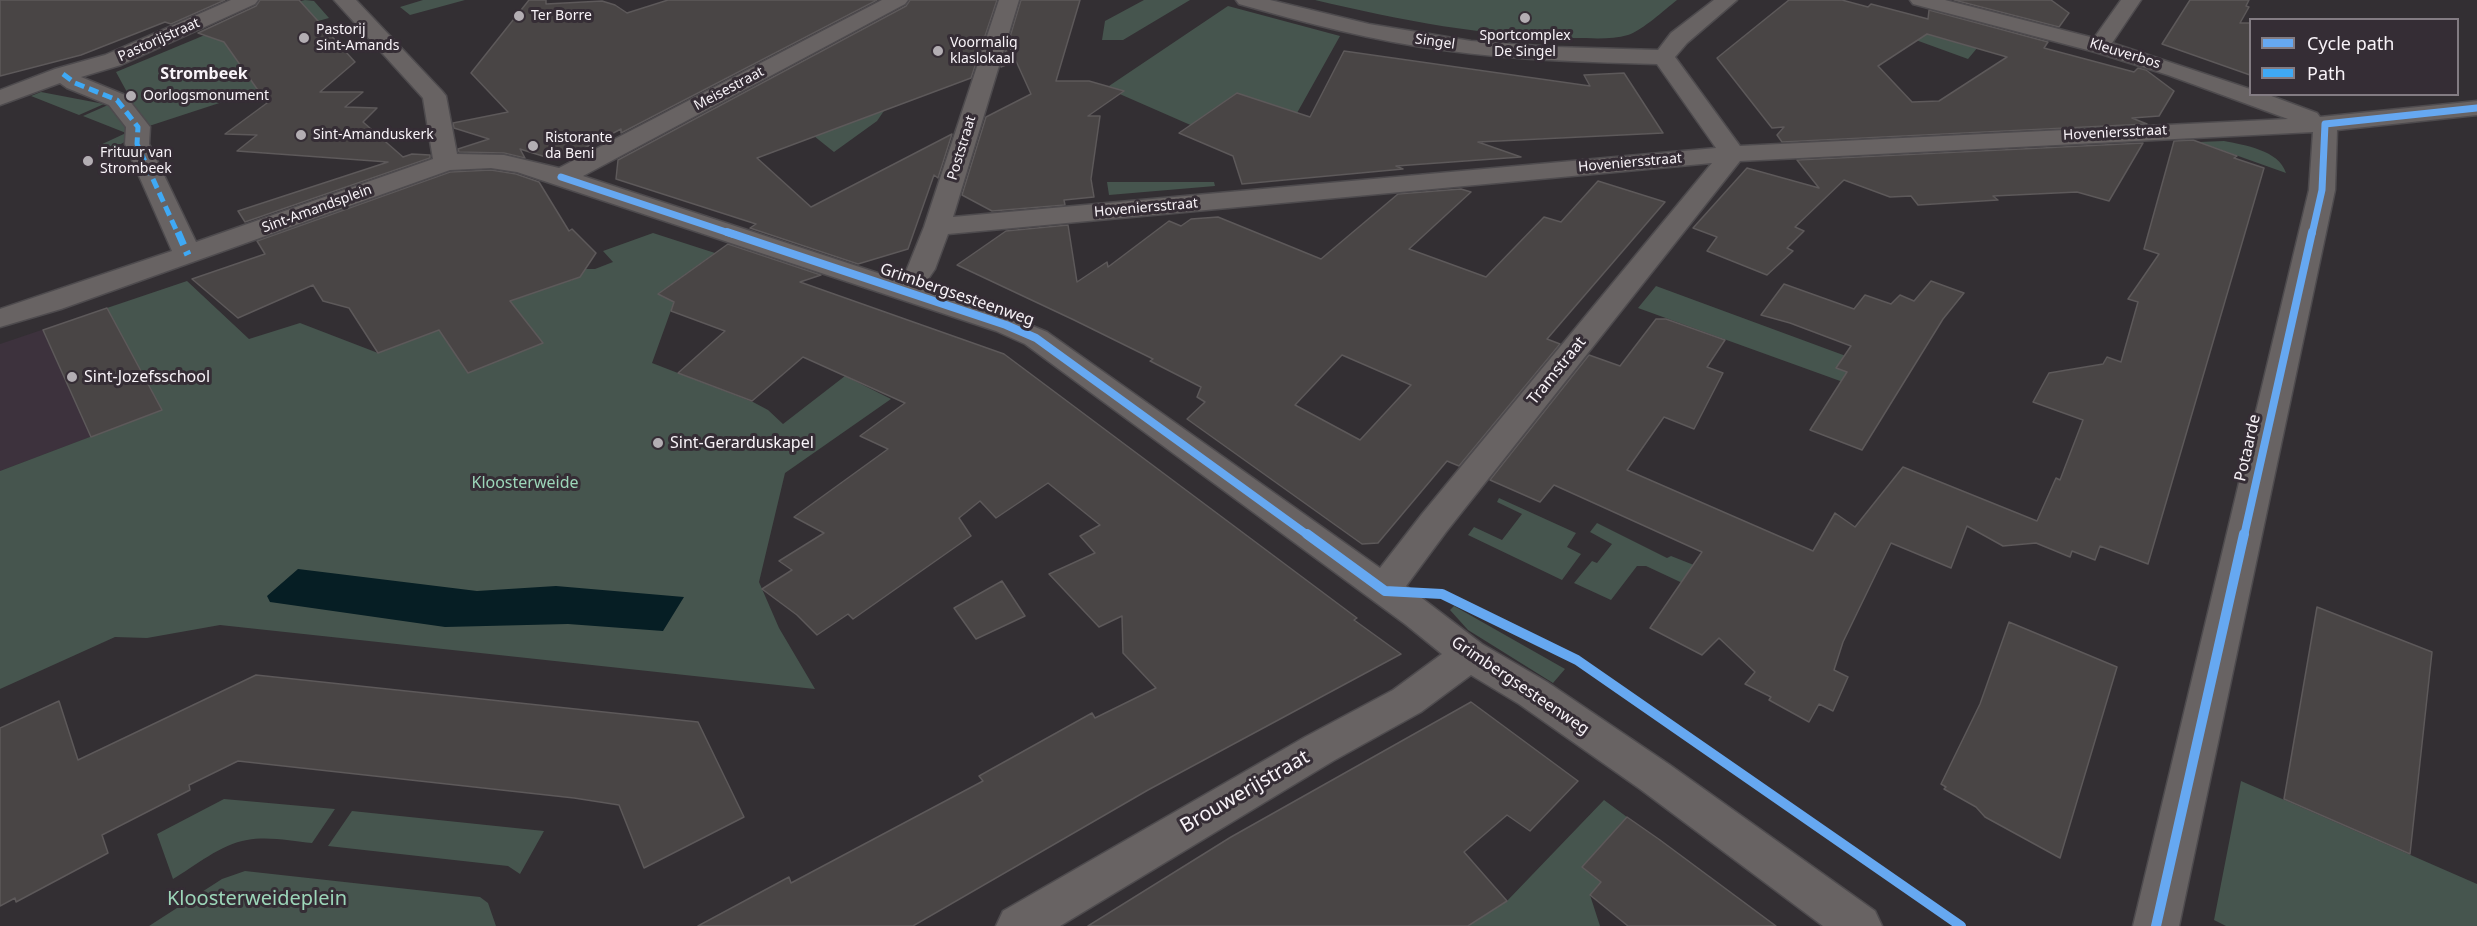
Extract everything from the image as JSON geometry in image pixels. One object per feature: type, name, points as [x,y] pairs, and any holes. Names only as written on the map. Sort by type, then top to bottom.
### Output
[{"type":"street","name":"Pastorijstraat","points":[[63,74],[102,64],[248,0]]},
{"type":"street","points":[[344,0],[434,96],[446,164]]},
{"type":"street","name":"Meisestraat","points":[[561,177],[898,0]]},
{"type":"street","name":"Poststraat","points":[[905,291],[921,269],[937,227],[1009,0]]},
{"type":"street","name":"Singel","points":[[1246,0],[1347,26],[1445,44],[1558,54],[1664,57]]},
{"type":"street","points":[[1727,0],[1680,38],[1664,57],[1732,154]]},
{"type":"street","name":"Kleuverbos","points":[[1920,0],[2099,46],[2176,70],[2325,124]]},
{"type":"street","points":[[2099,46],[2131,0]]},
{"type":"street","points":[[0,98],[63,74],[75,83],[117,100],[138,127],[137,144],[188,255]]},
{"type":"street","points":[[2325,124],[2477,108]]},
{"type":"street","name":"Hoveniersstraat","points":[[937,227],[1732,154],[2325,124]]},
{"type":"street","name":"Potaarde","points":[[2156,926],[2322,190],[2325,124]]},
{"type":"street","name":"Tramstraat","points":[[1385,591],[1399,568],[1434,523],[1732,154]]},
{"type":"street","name":"Sint-Amandsplein","points":[[0,318],[51,303],[446,164],[489,159],[510,162],[561,177]]},
{"type":"street","name":"Grimbergsesteenweg","points":[[561,177],[1006,325],[1036,338],[1418,614],[1469,655],[1533,693],[1655,777],[1859,926]]},
{"type":"street","name":"Brouwerijstraat","points":[[1020,926],[1319,749],[1407,701],[1469,655]]},
{"type":"shaded area","name":"Sint-Jozefsschool","points":[[107,308],[162,410],[0,471],[0,344]]},
{"type":"green space","points":[[305,0],[314,1],[329,18],[271,34],[305,75],[146,127],[116,72],[265,10]]},
{"type":"green space","points":[[423,0],[465,0],[410,15],[400,7]]},
{"type":"green space","points":[[1144,0],[1190,0],[1123,40],[1102,40],[1105,21]]},
{"type":"green space","name":"Sportcomplex De Singel","points":[[1315,0],[1677,0],[1647,24],[1628,35],[1601,38],[1541,37],[1476,31],[1411,21]]},
{"type":"green space","points":[[1228,6],[1340,36],[1292,122],[1227,141],[1106,88]]},
{"type":"green space","points":[[1936,14],[1993,29],[1968,59],[1913,39]]},
{"type":"green space","points":[[41,92],[104,104],[79,115],[31,96]]},
{"type":"green space","points":[[108,105],[133,130],[130,139],[110,150],[98,146],[126,133],[83,116]]},
{"type":"green space","points":[[888,105],[877,121],[834,152],[814,136]]},
{"type":"green space","points":[[2224,141],[2269,154],[2282,165],[2286,173],[2199,142]]},
{"type":"green space","points":[[1107,182],[1214,182],[1215,186],[1109,195]]},
{"type":"green space","name":"Kloosterweide","points":[[653,233],[715,253],[658,294],[674,302],[652,363],[753,402],[768,410],[783,424],[845,376],[891,399],[785,473],[759,582],[779,628],[815,689],[220,625],[147,638],[115,637],[0,689],[0,471],[161,410],[107,308],[187,281],[249,339],[300,323],[378,353],[526,295],[547,283],[571,280],[585,269],[595,269],[613,262],[603,251]]},
{"type":"green space","points":[[1656,286],[1892,373],[1879,395],[1638,308]]},
{"type":"green space","points":[[1499,498],[1576,533],[1567,547],[1581,554],[1562,580],[1468,535],[1474,527],[1502,540],[1522,514],[1497,502]]},
{"type":"green space","points":[[1597,523],[1667,558],[1671,556],[1704,569],[1691,587],[1646,566],[1637,566],[1611,600],[1574,583],[1592,561],[1597,563],[1612,544],[1590,532]]},
{"type":"green space","points":[[1454,606],[1565,669],[1553,683],[1468,630],[1450,610]]},
{"type":"green space","points":[[2241,781],[2477,884],[2477,926],[2226,926],[2214,920]]},
{"type":"green space","points":[[224,799],[335,809],[312,843],[263,838],[237,842],[173,879],[157,834]]},
{"type":"green space","points":[[1604,800],[1627,817],[1582,867],[1601,882],[1590,895],[1600,926],[1468,926],[1507,901]]},
{"type":"green space","points":[[352,811],[544,831],[520,874],[508,866],[328,846]]},
{"type":"green space","name":"Kloosterweideplein","points":[[245,871],[480,897],[488,903],[496,926],[149,926],[222,879]]},
{"type":"water","points":[[298,569],[477,591],[556,586],[684,597],[663,631],[568,624],[445,627],[270,602],[267,596]]},
{"type":"building","points":[[0,0],[225,0],[171,24],[165,22],[81,55],[0,76]]},
{"type":"building","points":[[260,0],[299,0],[355,62],[320,92],[363,92],[345,107],[377,108],[363,122],[403,157],[412,154],[430,155],[430,158],[245,222],[238,211],[388,162],[237,151],[257,135],[225,134],[267,103],[224,42],[198,33],[256,6]]},
{"type":"building","points":[[529,0],[546,0],[546,4],[602,1],[615,5],[627,13],[668,0],[877,0],[621,133],[621,129],[571,155],[549,158],[520,149],[525,158],[504,153],[459,152],[458,149],[489,139],[454,128],[453,123],[508,112],[471,73]]},
{"type":"building","points":[[910,0],[997,0],[971,78],[757,158],[811,207],[952,134],[938,178],[934,175],[908,249],[858,264],[750,228],[756,224],[616,179],[618,160],[906,6]]},
{"type":"building","points":[[1021,0],[1080,0],[1056,81],[1089,81],[1124,91],[1088,116],[1100,116],[1091,179],[1094,197],[1064,200],[1065,205],[992,211],[962,195],[986,117],[1031,94],[1016,61],[1001,67]]},
{"type":"building","points":[[1789,0],[1842,0],[1868,7],[1871,4],[1928,19],[1929,10],[2048,42],[2044,48],[2134,72],[2138,68],[2146,70],[2174,91],[2159,116],[2132,118],[2147,124],[1782,142],[1777,135],[1784,127],[1772,128],[1717,58]],"holes":[[[1927,34],[2007,57],[1939,101],[1912,102],[1878,66]]]},
{"type":"building","points":[[1954,0],[2051,0],[2069,13],[2059,27]]},
{"type":"building","points":[[2190,0],[2249,0],[2246,6],[2249,7],[2240,23],[2249,23],[2249,75],[2162,44]]},
{"type":"building","points":[[1344,51],[1590,86],[1584,75],[1624,73],[1663,133],[1478,142],[1521,157],[1396,166],[1403,169],[1242,184],[1233,156],[1179,133],[1237,93],[1310,117]]},
{"type":"building","points":[[2193,140],[2264,168],[2148,564],[2100,546],[2095,560],[2072,551],[2070,557],[2036,543],[2003,546],[1967,526],[1951,568],[1891,543],[1843,642],[1834,670],[1848,677],[1833,711],[1819,704],[1809,722],[1769,700],[1771,697],[1745,684],[1755,672],[1719,638],[1702,655],[1650,628],[1702,552],[1554,485],[1540,502],[1490,480],[1589,355],[1620,366],[1656,319],[1666,319],[1725,340],[1707,367],[1723,373],[1694,429],[1664,417],[1627,470],[1813,551],[1835,513],[1855,527],[1903,467],[2037,521],[2056,478],[2060,480],[2083,420],[2033,402],[2049,373],[2103,364],[2107,357],[2121,362],[2138,302],[2128,299],[2159,254],[2144,249],[2174,141]]},
{"type":"building","points":[[2143,143],[2109,201],[2077,192],[1993,196],[1998,200],[1918,205],[1911,196],[1890,197],[1844,180],[1795,227],[1804,231],[1787,248],[1793,251],[1767,275],[1707,251],[1717,237],[1693,228],[1747,168],[1819,188],[1797,160]]},
{"type":"building","points":[[491,170],[516,174],[539,182],[569,231],[572,229],[596,253],[580,277],[510,301],[543,343],[468,373],[439,330],[378,353],[349,308],[323,301],[313,285],[238,318],[192,279],[265,254],[257,241],[450,172]]},
{"type":"building","points":[[1598,181],[1665,202],[1547,339],[1560,344],[1459,466],[1447,461],[1378,543],[1362,544],[1187,419],[1205,402],[1197,397],[1201,387],[1150,361],[1153,359],[957,265],[1006,231],[1068,225],[1077,282],[1107,262],[1108,267],[1169,221],[1181,226],[1191,219],[1218,217],[1321,259],[1398,194],[1461,189],[1471,192],[1409,249],[1486,277],[1544,217],[1561,222]],"holes":[[[1342,355],[1411,385],[1360,440],[1295,405]]]},
{"type":"building","points":[[728,244],[821,275],[800,282],[1004,354],[1357,618],[1354,620],[1401,654],[1148,790],[913,926],[698,926],[789,877],[791,883],[983,781],[979,776],[1092,713],[1095,718],[1156,688],[1123,653],[1122,616],[1099,627],[1049,574],[1095,553],[1080,536],[1100,525],[1048,483],[996,518],[980,501],[959,518],[971,536],[853,619],[848,614],[817,635],[797,615],[762,589],[792,570],[779,561],[824,533],[794,517],[888,449],[860,436],[905,403],[803,357],[752,401],[678,373],[725,331],[671,311],[674,302],[658,294]]},
{"type":"building","points":[[1931,281],[1964,293],[1943,319],[1862,450],[1810,430],[1847,372],[1836,368],[1851,346],[1790,323],[1761,315],[1784,284],[1854,309],[1865,295],[1891,304],[1900,295],[1914,301]]},
{"type":"building","points":[[107,308],[162,410],[91,437],[43,330]]},
{"type":"building","points":[[1002,581],[1025,616],[976,639],[954,608]]},
{"type":"building","points":[[2317,607],[2432,652],[2410,854],[2284,799]]},
{"type":"building","points":[[2009,622],[2117,667],[2060,858],[1985,817],[1976,807],[1944,789],[1946,787],[1941,784],[1980,704]]},
{"type":"building","points":[[256,675],[698,722],[744,817],[644,868],[619,805],[238,761],[189,785],[190,790],[102,835],[108,853],[16,902],[15,898],[0,906],[0,728],[59,701],[78,760]]},
{"type":"building","points":[[1471,702],[1578,781],[1530,831],[1507,815],[1464,852],[1507,901],[1468,926],[1088,926],[1231,837]]},
{"type":"building","points":[[1627,817],[1776,926],[1628,926],[1590,895],[1601,882],[1582,867]]},
{"type":"marked path","points":[[63,74],[75,83],[117,100],[138,127],[137,144],[188,255]]},
{"type":"cycle path","points":[[2156,926],[2322,190],[2325,124],[2477,108]]},
{"type":"cycle path","points":[[561,177],[1006,325],[1036,338],[1385,591],[1442,594],[1577,660],[1961,926]]},
{"type":"place","name":"Ter Borre","points":[[519,16]]},
{"type":"place","name":"Sportcomplex De Singel","points":[[1525,18]]},
{"type":"place","name":"Pastorij Sint-Amands","points":[[304,38]]},
{"type":"place","name":"Voormalig klaslokaal","points":[[938,51]]},
{"type":"place","name":"Oorlogsmonument","points":[[131,96]]},
{"type":"place","name":"Sint-Amanduskerk","points":[[301,135]]},
{"type":"place","name":"Ristorante da Beni","points":[[533,146]]},
{"type":"place","name":"Frituur van Strombeek","points":[[88,161]]},
{"type":"place","name":"Sint-Jozefsschool","points":[[72,377]]},
{"type":"place","name":"Sint-Gerarduskapel","points":[[658,443]]},
{"type":"district","name":"Strombeek","points":[[204,74]]}]
